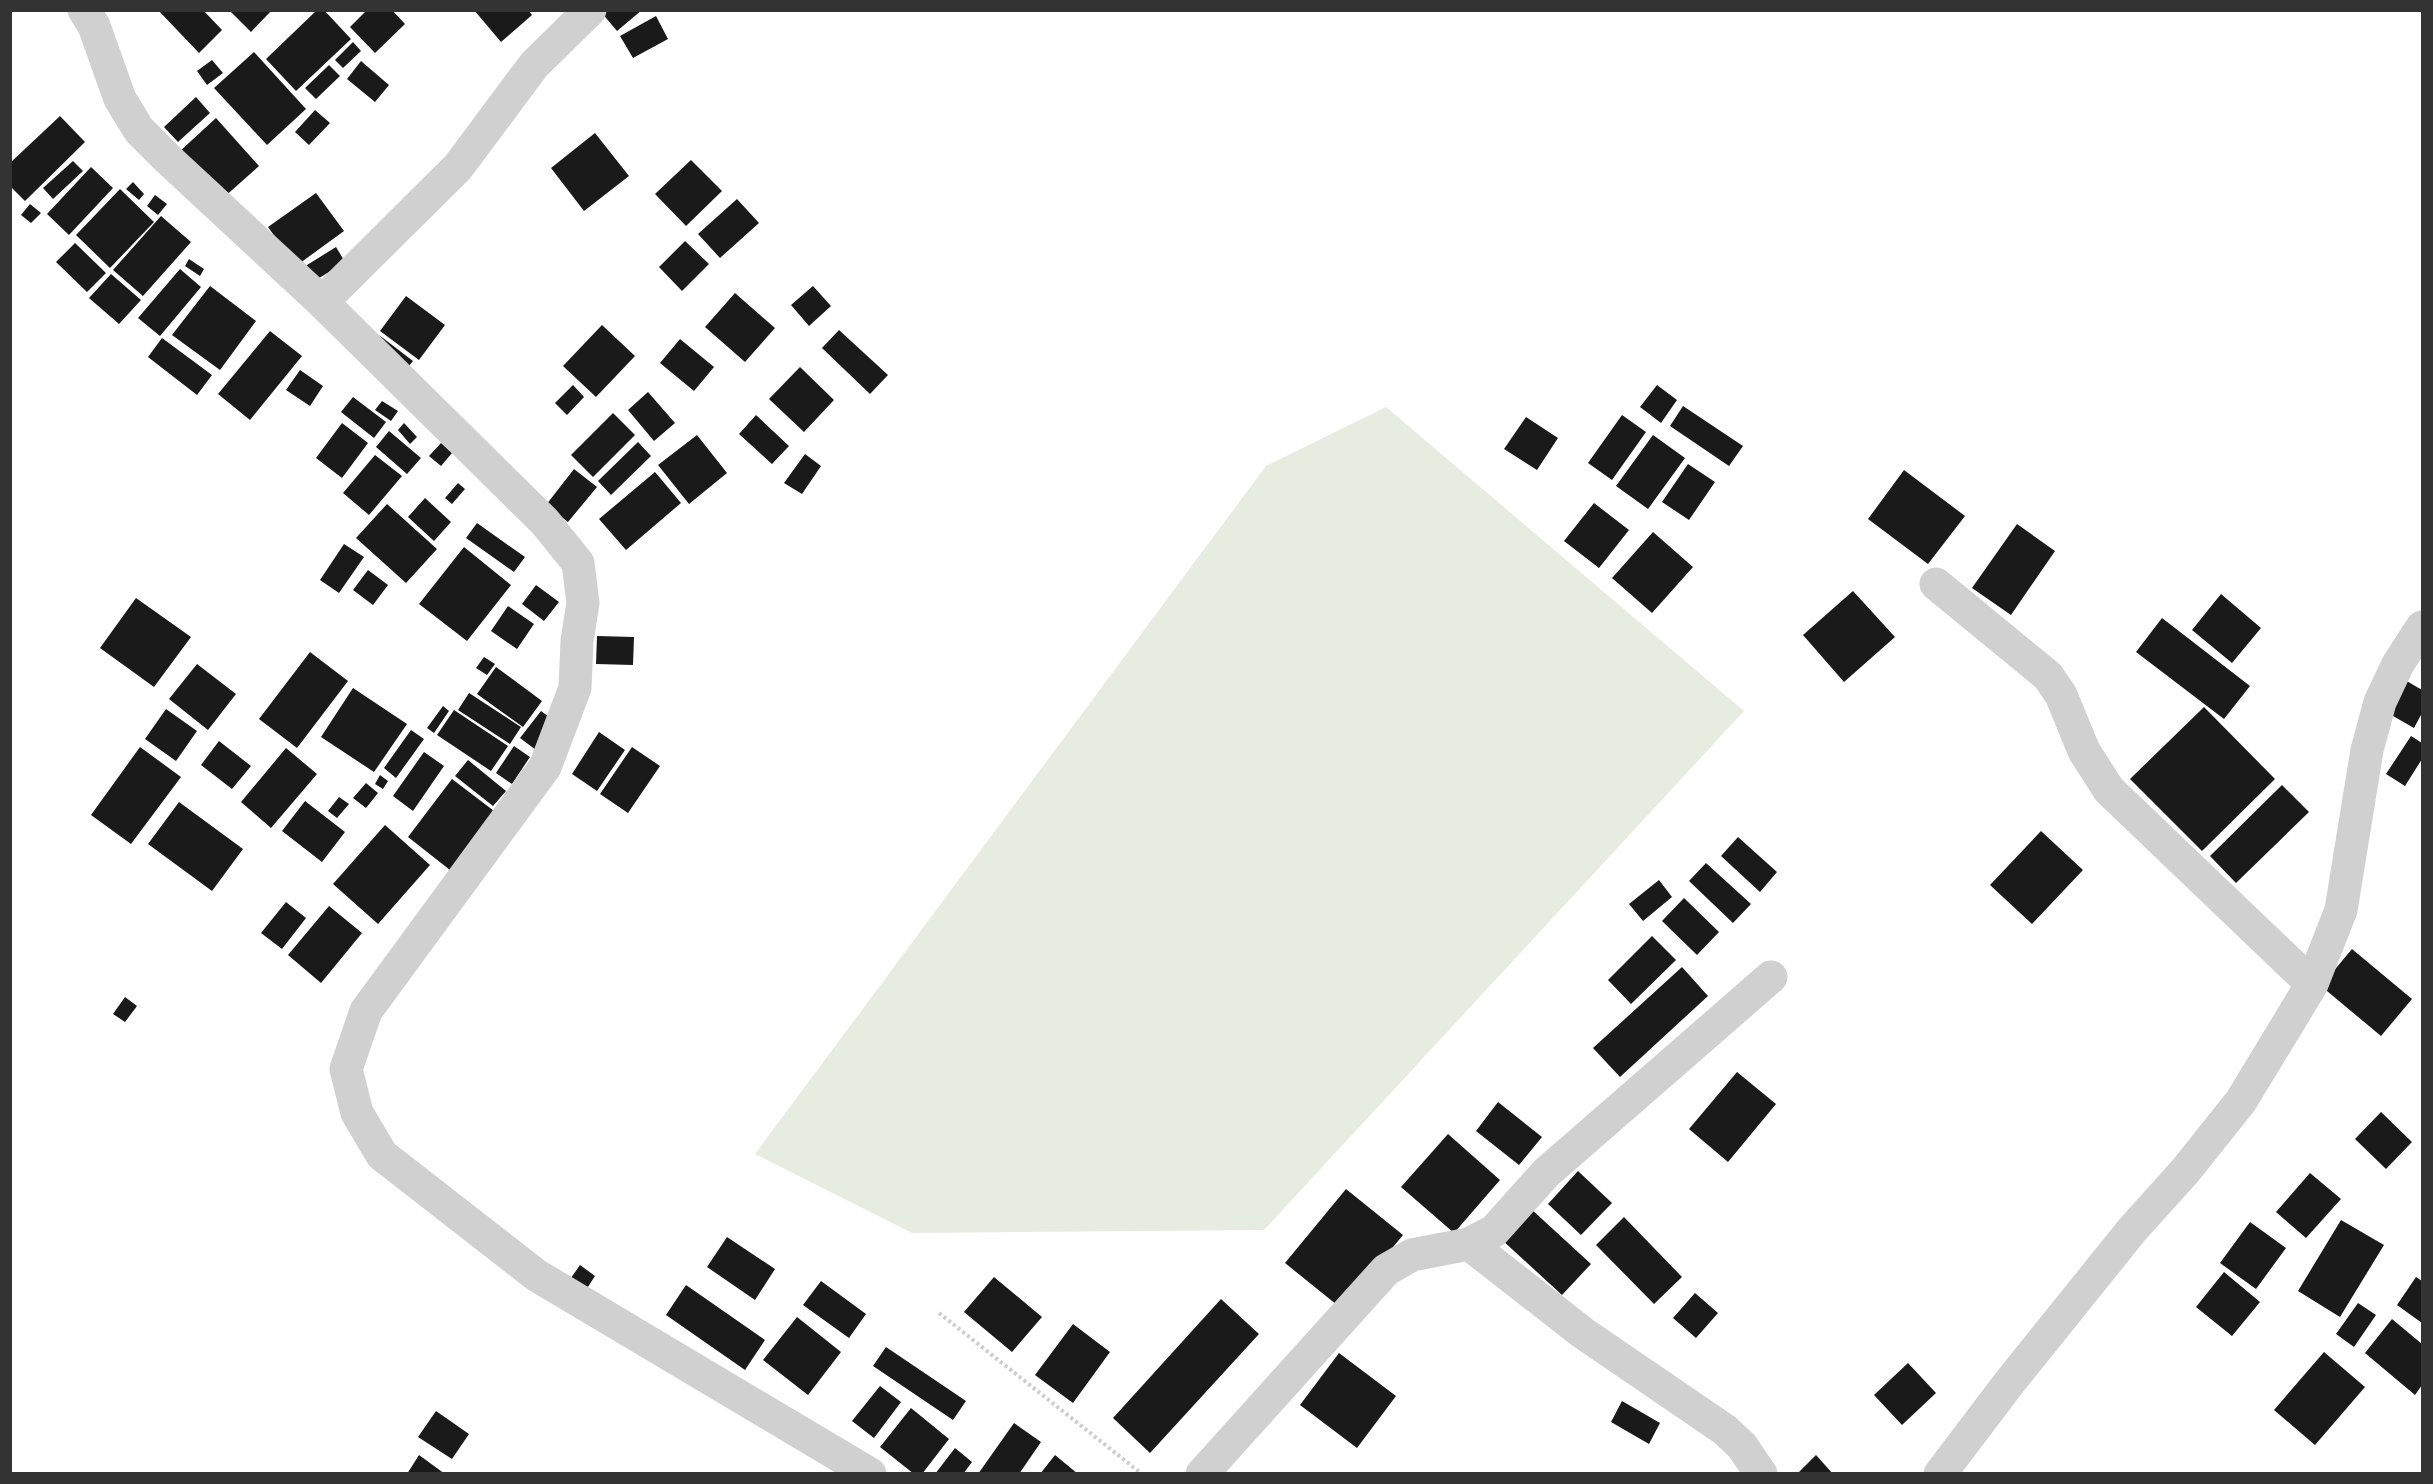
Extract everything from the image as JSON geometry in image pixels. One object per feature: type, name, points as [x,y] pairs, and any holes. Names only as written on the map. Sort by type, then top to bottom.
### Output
[{"type":"street","points":[[84,10],[94,26],[120,99],[139,130],[322,302],[545,522],[578,563],[583,603],[577,641],[575,688],[545,767],[366,1011],[346,1069],[357,1113],[382,1155],[536,1275],[870,1473]]},
{"type":"street","points":[[322,302],[458,167],[534,65],[590,10]]},
{"type":"street","points":[[1936,584],[2048,676],[2061,695],[2084,751],[2109,790],[2312,984]]},
{"type":"street","points":[[1940,1473],[2132,1230],[2186,1170],[2241,1101],[2312,984],[2341,910],[2367,750],[2380,702],[2398,664],[2422,627]]},
{"type":"street","points":[[1202,1473],[1386,1270],[1412,1255],[1469,1244],[1494,1231],[1545,1173],[1771,977]]},
{"type":"street","points":[[1469,1244],[1583,1333],[1725,1430],[1742,1446],[1761,1473]]},
{"type":"path","points":[[939,1313],[1142,1473]]},
{"type":"shaded area","points":[[1386,407],[1744,711],[1264,1230],[912,1233],[755,1154],[1266,466]]},
{"type":"building","points":[[158,10],[203,10],[222,30],[199,53]]},
{"type":"building","points":[[229,10],[272,10],[251,32]]},
{"type":"building","points":[[317,10],[324,10],[351,39],[296,91],[266,59]]},
{"type":"building","points":[[367,10],[392,10],[405,24],[375,53],[350,27]]},
{"type":"building","points":[[474,10],[528,10],[532,15],[501,42]]},
{"type":"building","points":[[603,10],[642,10],[617,31],[601,12]]},
{"type":"building","points":[[656,16],[668,39],[633,58],[620,36]]},
{"type":"building","points":[[353,42],[361,51],[343,68],[335,60]]},
{"type":"building","points":[[254,52],[306,109],[267,145],[214,88]]},
{"type":"building","points":[[212,60],[223,73],[207,85],[197,71]]},
{"type":"building","points":[[361,61],[389,85],[375,102],[347,79]]},
{"type":"building","points":[[329,65],[340,76],[316,99],[305,88]]},
{"type":"building","points":[[196,97],[210,113],[178,142],[164,127]]},
{"type":"building","points":[[315,110],[330,123],[309,145],[295,132]]},
{"type":"building","points":[[60,116],[85,142],[25,201],[10,186],[10,163]]},
{"type":"building","points":[[216,118],[259,166],[222,199],[179,152]]},
{"type":"building","points":[[595,133],[629,176],[584,211],[551,168]]},
{"type":"building","points":[[691,160],[722,191],[686,226],[655,194]]},
{"type":"building","points":[[73,161],[83,171],[53,199],[43,188]]},
{"type":"building","points":[[91,167],[113,188],[69,235],[47,214]]},
{"type":"building","points":[[133,182],[144,194],[139,200],[126,189]]},
{"type":"building","points":[[120,189],[154,222],[110,268],[76,235]]},
{"type":"building","points":[[316,193],[344,231],[296,266],[268,227]]},
{"type":"building","points":[[155,195],[167,204],[158,215],[147,206]]},
{"type":"building","points":[[737,199],[759,223],[720,258],[698,234]]},
{"type":"building","points":[[30,204],[41,213],[31,223],[21,215]]},
{"type":"building","points":[[161,216],[191,242],[143,296],[113,270]]},
{"type":"building","points":[[685,241],[709,264],[682,291],[659,267]]},
{"type":"building","points":[[75,243],[106,273],[87,292],[56,262]]},
{"type":"building","points":[[336,247],[345,262],[308,285],[299,270]]},
{"type":"building","points":[[189,259],[204,269],[200,276],[185,266]]},
{"type":"building","points":[[180,269],[201,287],[160,336],[138,318]]},
{"type":"building","points":[[111,274],[141,300],[119,324],[89,298]]},
{"type":"building","points":[[210,286],[256,321],[220,370],[172,335]]},
{"type":"building","points":[[813,286],[831,306],[809,326],[791,305]]},
{"type":"building","points":[[735,293],[775,328],[745,362],[705,327]]},
{"type":"building","points":[[406,296],[445,325],[419,360],[380,331]]},
{"type":"building","points":[[602,325],[635,356],[596,397],[563,366]]},
{"type":"building","points":[[839,330],[888,375],[870,394],[822,348]]},
{"type":"building","points":[[270,331],[302,356],[250,420],[218,394]]},
{"type":"building","points":[[379,335],[413,361],[404,372]]},
{"type":"building","points":[[162,338],[212,375],[197,395],[148,357]]},
{"type":"building","points":[[680,339],[714,367],[694,391],[660,363]]},
{"type":"building","points":[[800,367],[834,400],[804,432],[769,399]]},
{"type":"building","points":[[300,370],[323,386],[310,406],[286,390]]},
{"type":"building","points":[[573,385],[584,397],[567,415],[555,403]]},
{"type":"building","points":[[1657,385],[1677,400],[1661,423],[1640,407]]},
{"type":"building","points":[[648,392],[675,423],[654,441],[628,410]]},
{"type":"building","points":[[353,397],[386,422],[374,438],[341,412]]},
{"type":"building","points":[[382,401],[398,411],[391,421],[375,410]]},
{"type":"building","points":[[1683,406],[1743,446],[1729,466],[1670,426]]},
{"type":"building","points":[[613,413],[635,435],[593,477],[571,455]]},
{"type":"building","points":[[756,415],[789,446],[772,464],[739,434]]},
{"type":"building","points":[[1622,415],[1646,432],[1612,480],[1588,463]]},
{"type":"building","points":[[1526,417],[1558,438],[1537,470],[1504,449]]},
{"type":"building","points":[[342,423],[368,443],[342,478],[316,458]]},
{"type":"building","points":[[404,423],[417,437],[410,444],[398,430]]},
{"type":"building","points":[[389,431],[421,458],[407,474],[376,447]]},
{"type":"building","points":[[697,435],[727,473],[689,504],[658,465]]},
{"type":"building","points":[[1653,435],[1685,458],[1648,509],[1616,486]]},
{"type":"building","points":[[638,442],[651,456],[611,495],[598,481]]},
{"type":"building","points":[[441,443],[452,453],[441,466],[429,456]]},
{"type":"building","points":[[805,454],[821,466],[802,494],[784,483]]},
{"type":"building","points":[[375,455],[402,476],[369,515],[343,493]]},
{"type":"building","points":[[1688,464],[1715,482],[1689,520],[1662,502]]},
{"type":"building","points":[[574,469],[597,487],[568,522],[546,505]]},
{"type":"building","points":[[1904,470],[1965,516],[1928,564],[1868,519]]},
{"type":"building","points":[[655,472],[681,503],[626,550],[599,519]]},
{"type":"building","points":[[458,483],[465,489],[452,504],[445,498]]},
{"type":"building","points":[[425,498],[451,522],[434,541],[408,517]]},
{"type":"building","points":[[1594,503],[1629,530],[1599,568],[1564,541]]},
{"type":"building","points":[[387,504],[437,549],[406,583],[356,538]]},
{"type":"building","points":[[477,523],[525,557],[514,572],[466,538]]},
{"type":"building","points":[[2017,524],[2055,551],[2011,615],[1972,588]]},
{"type":"building","points":[[1653,532],[1693,567],[1652,613],[1612,578]]},
{"type":"building","points":[[344,544],[364,557],[339,593],[320,580]]},
{"type":"building","points":[[464,547],[511,585],[467,641],[419,604]]},
{"type":"building","points":[[368,570],[388,585],[373,605],[353,590]]},
{"type":"building","points":[[536,585],[559,602],[544,621],[522,604]]},
{"type":"building","points":[[1853,591],[1895,637],[1844,682],[1803,635]]},
{"type":"building","points":[[2221,594],[2261,628],[2232,663],[2192,630]]},
{"type":"building","points":[[136,598],[191,637],[154,687],[100,648]]},
{"type":"building","points":[[508,606],[534,624],[517,649],[491,631]]},
{"type":"building","points":[[2162,618],[2250,686],[2224,719],[2136,652]]},
{"type":"building","points":[[597,636],[634,637],[633,665],[596,664]]},
{"type":"building","points":[[310,652],[348,681],[297,748],[259,719]]},
{"type":"building","points":[[484,657],[495,664],[487,675],[476,668]]},
{"type":"building","points":[[197,664],[236,694],[208,730],[169,699]]},
{"type":"building","points":[[496,667],[542,701],[523,727],[477,694]]},
{"type":"building","points":[[2405,680],[2422,690],[2422,713],[2414,728],[2386,712]]},
{"type":"building","points":[[353,688],[407,724],[374,772],[321,737]]},
{"type":"building","points":[[469,693],[521,727],[510,744],[458,710]]},
{"type":"building","points":[[443,706],[449,711],[434,733],[427,728]]},
{"type":"building","points":[[2204,707],[2275,779],[2202,851],[2130,779]]},
{"type":"building","points":[[166,709],[197,731],[176,761],[145,739]]},
{"type":"building","points":[[454,710],[508,746],[491,771],[437,735]]},
{"type":"building","points":[[541,711],[557,723],[536,750],[520,738]]},
{"type":"building","points":[[411,730],[424,739],[396,778],[384,768]]},
{"type":"building","points":[[599,732],[625,750],[597,791],[572,774]]},
{"type":"building","points":[[2411,736],[2422,743],[2422,759],[2405,786],[2386,774]]},
{"type":"building","points":[[219,741],[251,766],[232,789],[201,765]]},
{"type":"building","points":[[514,746],[530,757],[512,784],[496,773]]},
{"type":"building","points":[[140,747],[181,777],[131,844],[91,815]]},
{"type":"building","points":[[632,747],[660,766],[628,813],[600,794]]},
{"type":"building","points":[[286,748],[317,774],[271,828],[241,802]]},
{"type":"building","points":[[424,752],[444,766],[413,811],[393,796]]},
{"type":"building","points":[[468,760],[506,791],[493,806],[455,776]]},
{"type":"building","points":[[380,775],[388,781],[383,789],[375,784]]},
{"type":"building","points":[[452,779],[494,811],[450,870],[408,837]]},
{"type":"building","points":[[366,783],[378,793],[366,808],[353,798]]},
{"type":"building","points":[[2282,785],[2309,812],[2236,883],[2210,856]]},
{"type":"building","points":[[339,797],[349,804],[337,818],[328,811]]},
{"type":"building","points":[[305,801],[345,832],[322,862],[282,831]]},
{"type":"building","points":[[179,802],[243,849],[212,891],[148,844]]},
{"type":"building","points":[[385,825],[430,865],[378,924],[333,884]]},
{"type":"building","points":[[2041,831],[2083,870],[2032,924],[1990,885]]},
{"type":"building","points":[[1738,837],[1777,872],[1760,892],[1721,856]]},
{"type":"building","points":[[1706,863],[1751,904],[1733,923],[1689,881]]},
{"type":"building","points":[[1659,880],[1672,897],[1643,921],[1629,904]]},
{"type":"building","points":[[1684,898],[1719,932],[1697,955],[1662,921]]},
{"type":"building","points":[[286,902],[306,918],[282,949],[261,933]]},
{"type":"building","points":[[329,906],[362,933],[321,983],[288,955]]},
{"type":"building","points":[[1652,936],[1676,960],[1631,1004],[1608,980]]},
{"type":"building","points":[[2352,949],[2412,999],[2381,1036],[2321,986]]},
{"type":"building","points":[[1682,967],[1708,996],[1620,1077],[1593,1048]]},
{"type":"building","points":[[125,997],[137,1006],[125,1022],[113,1014]]},
{"type":"building","points":[[1737,1072],[1776,1104],[1728,1162],[1689,1129]]},
{"type":"building","points":[[1498,1102],[1542,1137],[1519,1165],[1476,1131]]},
{"type":"building","points":[[2381,1112],[2412,1142],[2386,1169],[2355,1139]]},
{"type":"building","points":[[1448,1134],[1500,1180],[1454,1233],[1401,1187]]},
{"type":"building","points":[[1578,1171],[1612,1203],[1581,1235],[1548,1204]]},
{"type":"building","points":[[2310,1173],[2341,1199],[2306,1238],[2276,1212]]},
{"type":"building","points":[[1346,1189],[1403,1235],[1342,1309],[1285,1263]]},
{"type":"building","points":[[1530,1208],[1591,1264],[1562,1295],[1501,1239]]},
{"type":"building","points":[[1624,1217],[1682,1277],[1654,1304],[1596,1245]]},
{"type":"building","points":[[2341,1220],[2384,1245],[2340,1317],[2298,1291]]},
{"type":"building","points":[[2250,1222],[2286,1248],[2256,1289],[2220,1263]]},
{"type":"building","points":[[727,1237],[775,1269],[755,1300],[707,1267]]},
{"type":"building","points":[[580,1265],[595,1276],[582,1296],[566,1285]]},
{"type":"building","points":[[2224,1272],[2260,1302],[2232,1336],[2196,1307]]},
{"type":"building","points":[[994,1277],[1042,1317],[1012,1352],[964,1312]]},
{"type":"building","points":[[2416,1277],[2422,1281],[2422,1323],[2397,1305]]},
{"type":"building","points":[[821,1281],[866,1314],[849,1338],[803,1305]]},
{"type":"building","points":[[686,1285],[765,1340],[745,1370],[666,1315]]},
{"type":"building","points":[[1695,1293],[1718,1313],[1696,1338],[1673,1318]]},
{"type":"building","points":[[1221,1299],[1259,1334],[1150,1453],[1113,1418]]},
{"type":"building","points":[[2358,1303],[2376,1315],[2354,1347],[2336,1334]]},
{"type":"building","points":[[797,1317],[841,1352],[808,1395],[763,1360]]},
{"type":"building","points":[[2392,1319],[2422,1344],[2422,1385],[2415,1395],[2365,1353]]},
{"type":"building","points":[[1073,1324],[1110,1352],[1073,1403],[1035,1375]]},
{"type":"building","points":[[886,1347],[966,1401],[953,1420],[873,1366]]},
{"type":"building","points":[[2324,1352],[2365,1387],[2315,1445],[2274,1410]]},
{"type":"building","points":[[1339,1353],[1396,1396],[1357,1448],[1300,1405]]},
{"type":"building","points":[[1908,1363],[1936,1393],[1902,1425],[1874,1395]]},
{"type":"building","points":[[880,1386],[901,1402],[874,1438],[852,1421]]},
{"type":"building","points":[[1622,1401],[1660,1423],[1649,1444],[1611,1422]]},
{"type":"building","points":[[911,1408],[949,1439],[922,1474],[914,1474],[880,1447]]},
{"type":"building","points":[[436,1411],[469,1434],[452,1459],[418,1437]]},
{"type":"building","points":[[1014,1423],[1041,1442],[1019,1474],[978,1474]]},
{"type":"building","points":[[955,1448],[972,1462],[963,1474],[935,1474]]},
{"type":"building","points":[[419,1455],[445,1474],[407,1474]]},
{"type":"building","points":[[1055,1455],[1078,1474],[1040,1474]]},
{"type":"building","points":[[1816,1455],[1833,1474],[1797,1474]]}]
